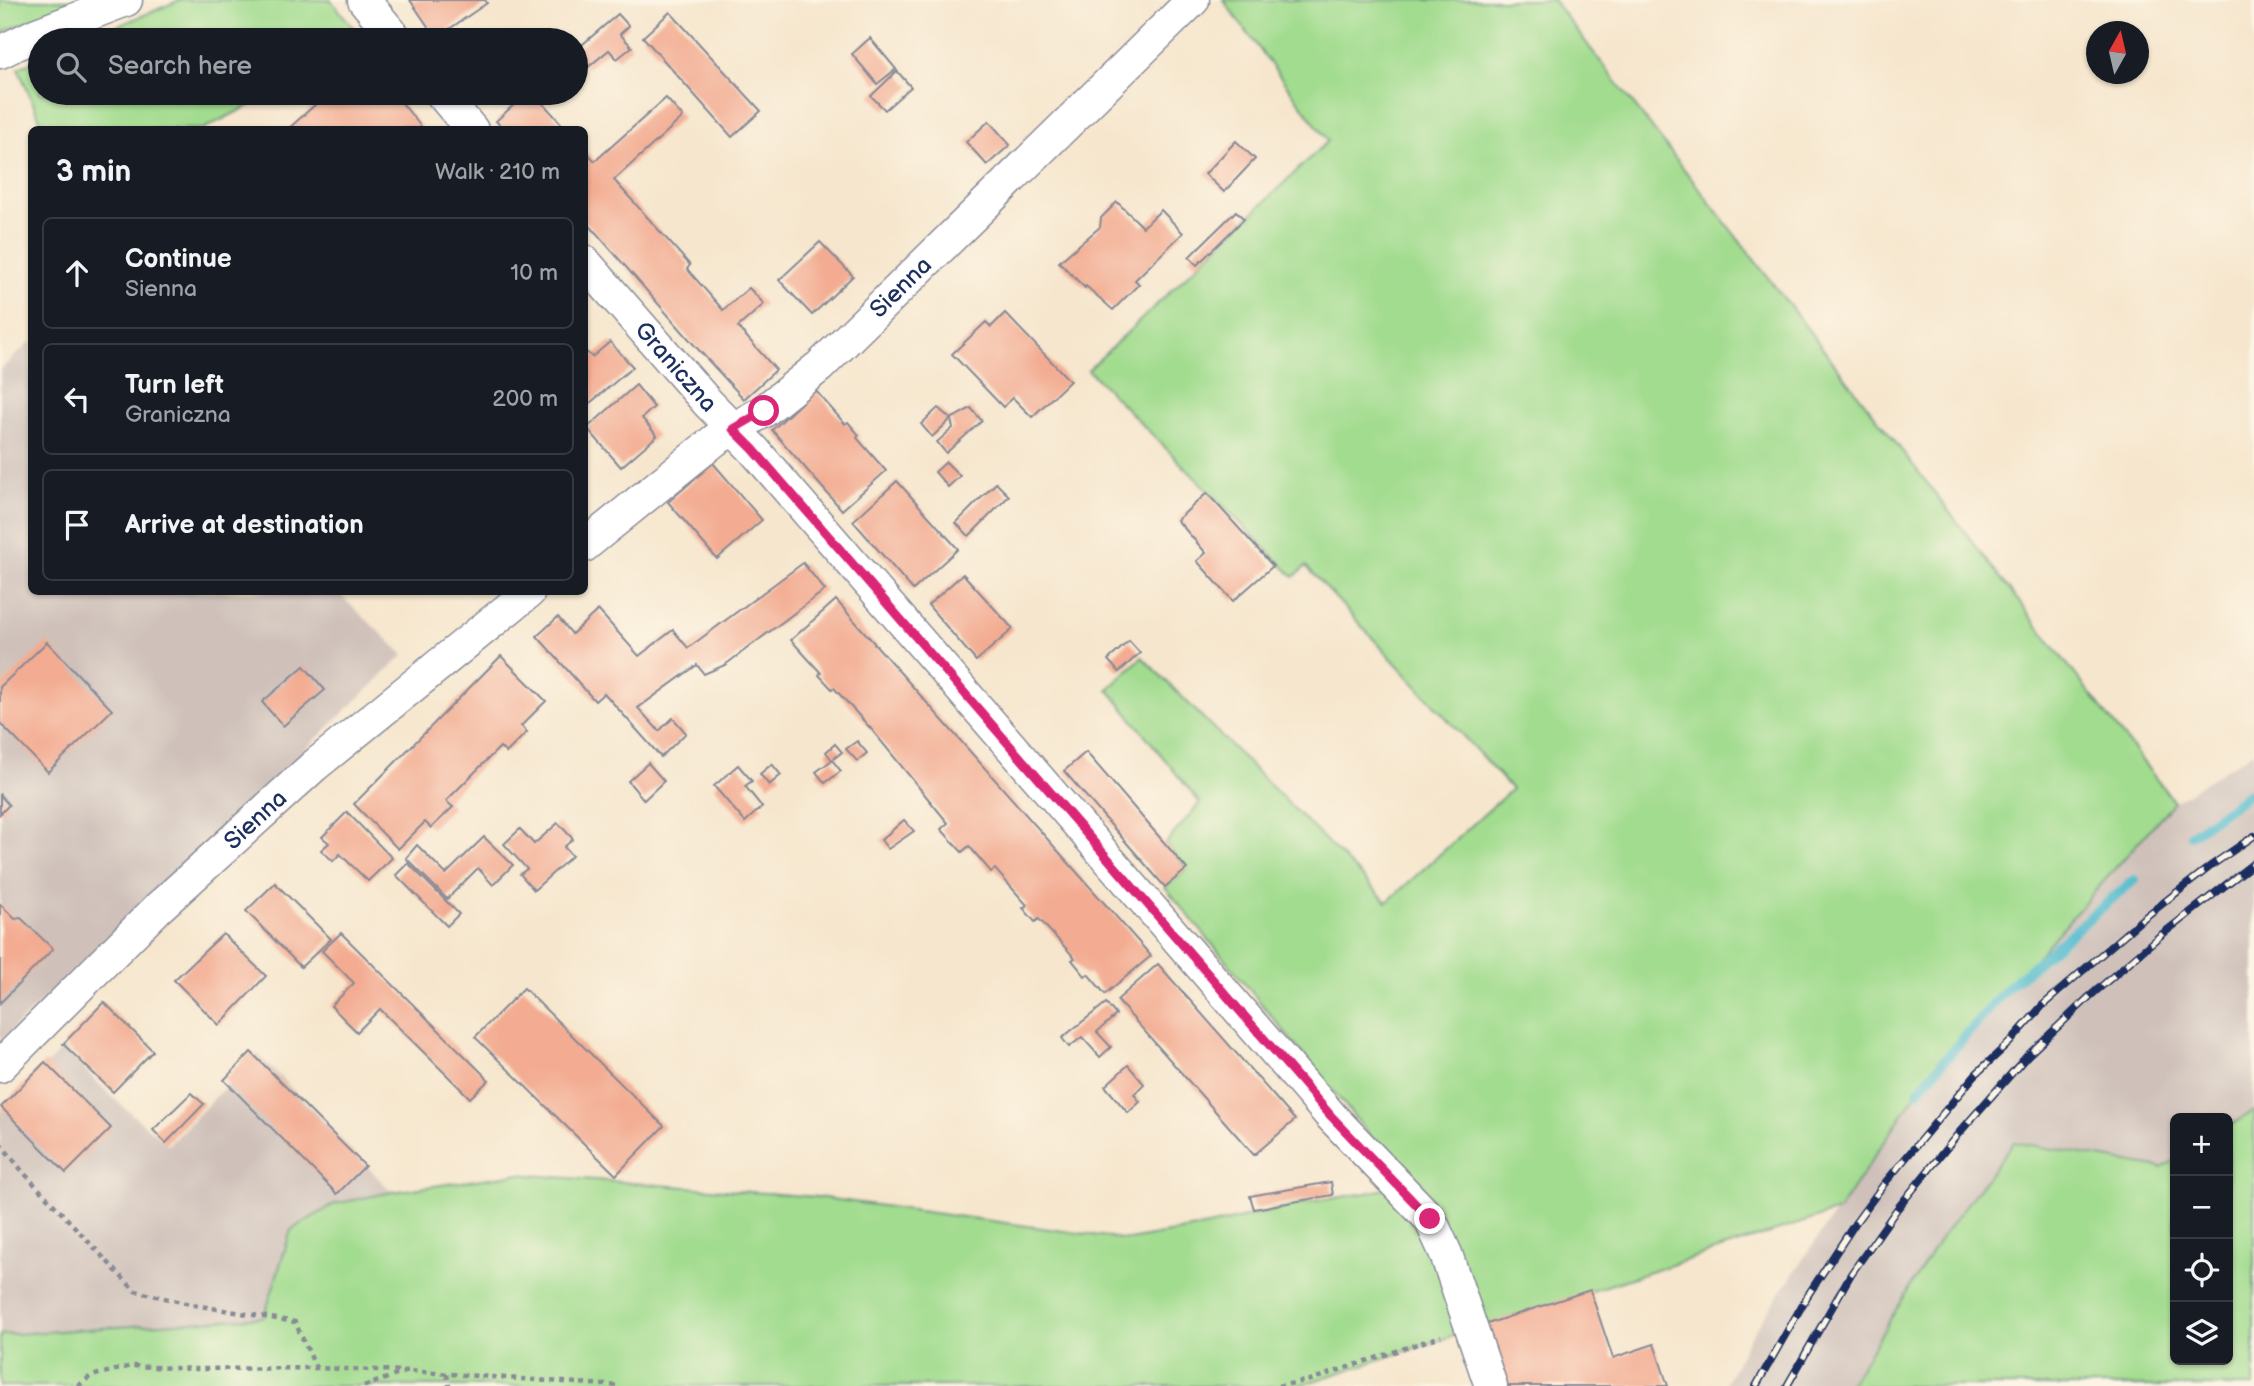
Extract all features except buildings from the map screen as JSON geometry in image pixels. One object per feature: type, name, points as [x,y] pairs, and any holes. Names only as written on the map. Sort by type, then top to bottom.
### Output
[{"type":"street","points":[[53,28],[126,0]]},
{"type":"street","points":[[364,0],[387,28]]},
{"type":"street","name":"Sienna","points":[[588,543],[715,440],[764,411],[820,366],[1193,0]]},
{"type":"street","points":[[0,52],[28,38]]},
{"type":"street","points":[[451,105],[469,126]]},
{"type":"street","name":"Graniczna","points":[[588,266],[753,449],[1331,1116],[1430,1219],[1446,1254],[1491,1386]]},
{"type":"street","name":"Sienna","points":[[0,1066],[158,908],[304,775],[525,595]]},
{"type":"path","points":[[0,1143],[32,1182],[135,1291],[194,1305],[295,1322],[316,1368]]},
{"type":"path","points":[[1278,1386],[1310,1380],[1472,1326]]},
{"type":"path","points":[[78,1386],[91,1376],[132,1366],[408,1371],[620,1386]]},
{"type":"path","points":[[364,1386],[408,1371]]},
{"type":"path","points":[[447,1374],[449,1386]]},
{"type":"shaded area","points":[[28,344],[28,595],[340,595],[404,655],[0,1041],[0,370]]},
{"type":"shaded area","points":[[2254,751],[2254,1111],[2233,1124],[2233,1113],[2170,1113],[2170,1163],[2163,1168],[2014,1142],[1938,1242],[1849,1386],[1724,1386],[1748,1340],[1918,1091],[2174,802]]},
{"type":"shaded area","points":[[63,1048],[111,1096],[168,1145],[258,1054],[392,1192],[335,1204],[291,1230],[264,1317],[0,1335],[0,1112]]},
{"type":"green space","points":[[0,0],[81,0],[0,33]]},
{"type":"green space","points":[[180,0],[331,0],[353,28],[113,28]]},
{"type":"green space","points":[[1223,0],[1553,0],[2174,802],[1918,1091],[1838,1211],[1298,1386],[0,1386],[0,1335],[264,1317],[291,1230],[335,1204],[392,1192],[517,1174],[817,1197],[1129,1240],[1409,1183],[1165,887],[1187,869],[1165,844],[1200,803],[1108,689],[1142,657],[1387,902],[1512,789],[1306,566],[1294,577],[1088,370],[1328,141]]},
{"type":"green space","points":[[28,64],[28,91],[18,68]]},
{"type":"green space","points":[[34,105],[251,105],[209,126],[43,126]]},
{"type":"green space","points":[[2254,1111],[2254,1386],[1849,1386],[1938,1242],[2014,1142],[2162,1168],[2170,1163],[2170,1365],[2233,1365],[2233,1124]]},
{"type":"waterway","points":[[2191,835],[2254,790]]},
{"type":"waterway","points":[[1918,1091],[2006,989],[2134,880]]},
{"type":"railway","points":[[1756,1386],[1808,1295],[1856,1222],[1884,1184],[1975,1075],[2010,1042],[2043,1005],[2140,921],[2254,836]]},
{"type":"railway","points":[[1787,1386],[1851,1274],[1897,1209],[2027,1056],[2156,939],[2254,863]]},
{"type":"route","points":[[764,411],[733,429],[1331,1116],[1430,1219]]}]
